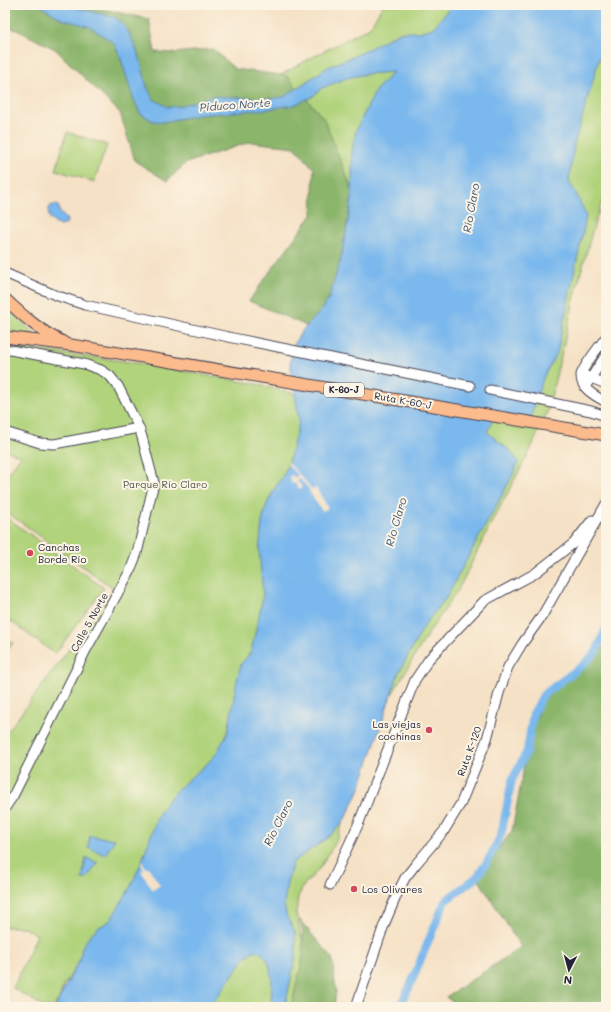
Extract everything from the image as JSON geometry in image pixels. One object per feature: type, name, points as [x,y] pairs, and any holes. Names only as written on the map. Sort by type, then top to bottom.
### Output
[{"type":"main road","name":"K-60-J","points":[[5,299],[42,330],[62,341],[76,346]]},
{"type":"main road","name":"K-60-J","points":[[5,337],[76,346]]},
{"type":"main road","name":"Ruta K-60-J","points":[[76,346],[606,435]]},
{"type":"street","points":[[5,273],[55,295],[85,305],[233,338],[470,386]]},
{"type":"street","points":[[606,337],[581,374],[584,387],[606,402]]},
{"type":"street","name":"Calle 5 Norte","points":[[5,349],[84,364],[101,370],[110,376],[118,386],[141,433],[154,483],[137,553],[130,571],[86,650],[13,796],[5,808]]},
{"type":"street","points":[[584,387],[606,355]]},
{"type":"street","points":[[581,374],[606,384]]},
{"type":"street","points":[[490,390],[606,416]]},
{"type":"street","points":[[5,432],[40,443],[54,444],[141,433]]},
{"type":"street","points":[[330,885],[358,825],[415,680],[428,659],[484,601],[534,574],[574,543],[606,503]]},
{"type":"street","name":"Ruta K-120","points":[[356,1007],[384,925],[405,878],[444,831],[461,803],[487,739],[499,692],[508,667],[542,616],[606,503]]},
{"type":"green space","points":[[5,5],[83,5],[149,19],[155,52],[175,53],[213,49],[235,69],[287,76],[324,119],[353,192],[337,282],[325,334],[249,301],[312,215],[314,169],[295,147],[250,142],[186,163],[167,181],[135,161],[120,113],[55,49],[17,30],[5,26]]},
{"type":"green space","name":"Parque Río Claro","points":[[383,5],[606,5],[606,191],[595,222],[578,283],[548,410],[530,451],[458,590],[426,637],[377,720],[336,842],[319,869],[304,885],[298,897],[296,913],[307,955],[306,1007],[55,1007],[58,1000],[52,1007],[44,1007],[13,988],[37,935],[23,927],[5,927],[5,735],[114,589],[5,511],[5,477],[21,456],[5,450],[5,346],[131,362],[256,384],[303,396],[330,152],[154,63],[270,81],[370,27]],"holes":[[[152,835],[154,851],[141,864]],[[83,955],[59,999],[63,987]]]},
{"type":"green space","points":[[67,132],[107,145],[94,182],[56,170]]},
{"type":"green space","points":[[5,307],[6,308],[36,335],[5,331]]},
{"type":"green space","name":"Canchas Borde Río","points":[[6,517],[104,588],[55,654],[5,617]]},
{"type":"green space","points":[[5,637],[13,643],[5,654]]},
{"type":"green space","points":[[606,645],[606,1007],[459,1007],[446,997],[521,947],[477,877],[512,831],[527,751],[543,695],[583,665]]},
{"type":"green space","points":[[299,919],[332,958],[336,991],[334,1007],[291,1007],[303,958],[303,933]]},
{"type":"water","points":[[39,5],[66,5],[117,18],[128,31],[140,58],[147,87],[153,99],[168,107],[179,106],[213,96],[267,99],[284,97],[328,67],[359,54],[400,32],[419,32],[433,28],[452,5],[606,5],[606,35],[574,145],[569,182],[586,215],[557,353],[544,376],[531,417],[495,415],[487,432],[510,451],[518,461],[515,471],[446,598],[426,623],[398,674],[358,794],[342,824],[326,839],[293,862],[287,882],[284,905],[287,917],[295,931],[296,954],[285,1007],[271,1007],[272,985],[268,961],[259,952],[253,951],[244,959],[210,1007],[55,1007],[80,960],[82,947],[91,934],[99,927],[110,921],[130,888],[142,861],[158,815],[170,797],[216,754],[228,732],[241,664],[251,652],[262,602],[263,593],[259,551],[262,522],[266,506],[288,465],[299,421],[290,362],[295,342],[302,331],[320,312],[329,298],[341,258],[352,199],[352,152],[356,130],[376,90],[393,72],[366,74],[347,78],[322,88],[312,97],[294,105],[268,109],[198,115],[163,122],[153,121],[140,113],[114,43],[90,27],[62,19]]},
{"type":"water","points":[[54,205],[59,207],[60,213],[67,220],[66,224],[60,226],[54,223],[50,218],[48,213],[50,206]]},
{"type":"water","points":[[90,836],[114,839],[114,841],[105,855],[88,847]]},
{"type":"water","points":[[86,858],[98,863],[86,879],[82,879]]},
{"type":"pier","points":[[288,462],[312,489],[316,488],[328,508],[322,511],[309,491],[310,490],[300,479],[297,481],[302,487],[299,489],[295,483],[293,484],[290,481],[292,479],[289,477],[292,475],[295,478],[298,475],[288,465]]},
{"type":"pier","points":[[142,861],[160,885],[153,890],[141,871],[144,870],[141,864]]},
{"type":"waterway","points":[[399,1007],[409,988],[445,901],[477,877],[487,862],[501,835],[512,780],[527,751],[533,714],[543,695],[583,665],[596,652],[606,629]]},
{"type":"place","name":"Canchas Borde Río","points":[[30,553]]},
{"type":"place","name":"Las viejas cochinas","points":[[429,730]]},
{"type":"place","name":"Los Olivares","points":[[354,889]]},
{"type":"water label","name":"Piduco Norte","points":[[235,105]]},
{"type":"water label","name":"Río Claro","points":[[471,208]]},
{"type":"water label","name":"Río Claro","points":[[396,522]]},
{"type":"water label","name":"Río Claro","points":[[278,823]]}]
